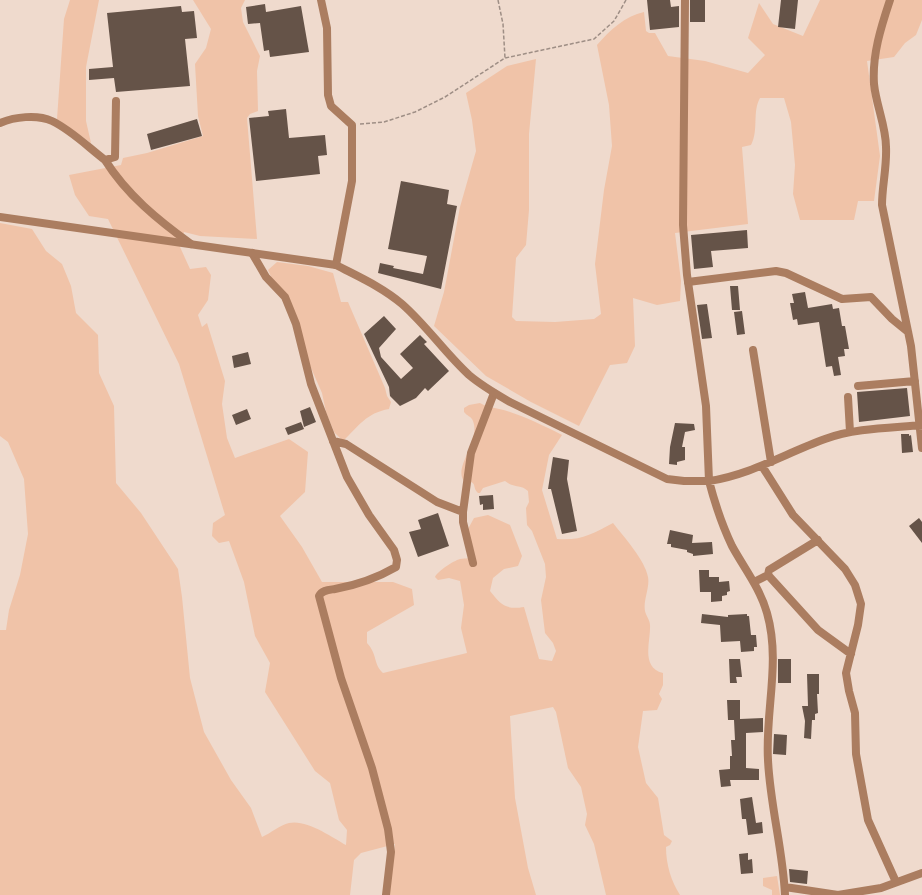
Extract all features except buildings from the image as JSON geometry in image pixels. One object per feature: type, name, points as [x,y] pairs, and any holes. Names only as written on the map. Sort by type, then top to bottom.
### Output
[{"type":"street","points":[[320,0],[327,28],[328,95],[331,106],[352,125],[352,181],[336,265]]},
{"type":"street","points":[[685,0],[683,225],[688,282],[706,406],[709,481],[716,508],[732,546],[754,582],[767,612],[773,637],[774,660],[768,760],[785,891],[838,895],[881,888],[922,873]]},
{"type":"street","points":[[890,0],[880,31],[874,64],[874,85],[883,122],[886,148],[882,186],[882,205],[908,332],[921,425],[922,448]]},
{"type":"street","points":[[105,160],[115,156],[116,101]]},
{"type":"street","points":[[0,123],[9,119],[34,117],[51,120],[105,160],[117,179],[138,202],[164,225],[191,244]]},
{"type":"street","points":[[0,217],[336,265],[380,287],[402,304],[429,330],[469,375],[494,394],[667,479],[684,482],[724,479],[762,466],[825,438],[850,432],[921,425]]},
{"type":"street","points":[[252,253],[266,277],[285,297],[298,331],[311,384],[347,477],[369,515],[394,550],[397,560],[396,567],[381,576],[347,586],[326,590],[321,592],[319,596],[341,678],[372,768],[388,829],[391,852],[386,895]]},
{"type":"street","points":[[688,282],[776,271],[786,273],[842,299],[871,297],[892,319],[908,332]]},
{"type":"street","points":[[753,350],[771,462]]},
{"type":"street","points":[[858,386],[915,380]]},
{"type":"street","points":[[473,563],[463,522],[463,512],[471,453],[494,394]]},
{"type":"street","points":[[848,397],[850,432]]},
{"type":"street","points":[[333,441],[346,444],[437,502],[463,512]]},
{"type":"street","points":[[762,466],[793,515],[845,569],[855,585],[861,604],[858,625],[846,673],[855,713],[856,754],[868,820],[896,882]]},
{"type":"street","points":[[754,582],[768,575],[769,570],[818,540]]},
{"type":"street","points":[[768,575],[818,630],[851,654]]},
{"type":"path","points":[[498,0],[505,58]]},
{"type":"path","points":[[352,125],[384,122],[415,112],[445,97],[505,58],[594,39],[614,21],[626,0]]},
{"type":"shaded area","points":[[70,0],[99,0],[86,67],[86,121],[91,143],[57,119],[64,19]]},
{"type":"shaded area","points":[[193,0],[245,0],[241,8],[243,22],[260,56],[257,71],[258,111],[250,114],[247,118],[257,239],[200,236],[184,232],[180,247],[190,269],[206,267],[211,275],[208,300],[198,315],[202,327],[207,323],[225,381],[222,404],[227,438],[235,458],[289,439],[308,452],[305,492],[280,516],[302,547],[322,582],[393,582],[412,589],[414,605],[367,632],[367,643],[373,651],[378,666],[383,673],[467,653],[461,628],[464,605],[460,581],[449,578],[438,580],[435,577],[442,569],[454,562],[460,559],[475,556],[468,529],[474,518],[488,515],[510,525],[522,556],[518,566],[504,569],[493,578],[490,591],[497,600],[508,607],[524,607],[539,659],[552,661],[556,651],[553,643],[545,633],[541,600],[546,577],[545,564],[532,531],[527,525],[526,508],[529,502],[528,491],[523,487],[511,485],[505,481],[483,488],[480,493],[478,493],[472,482],[464,481],[462,469],[471,445],[474,429],[473,421],[464,412],[464,408],[469,405],[480,403],[521,416],[562,435],[549,455],[542,490],[557,539],[580,538],[613,523],[639,556],[648,577],[645,607],[650,625],[648,653],[651,665],[656,670],[663,673],[663,685],[659,694],[662,699],[657,710],[643,711],[638,747],[646,783],[658,798],[664,835],[672,841],[670,845],[666,847],[667,860],[672,878],[680,895],[606,895],[594,844],[585,825],[587,814],[581,787],[568,768],[556,712],[553,707],[510,716],[515,798],[528,868],[536,895],[389,895],[395,844],[361,853],[354,860],[350,895],[0,895],[0,630],[6,630],[9,610],[20,575],[28,534],[24,479],[8,442],[0,436],[0,223],[32,229],[46,251],[62,264],[71,286],[76,313],[98,335],[99,373],[114,406],[116,483],[141,513],[178,569],[190,678],[204,732],[231,780],[251,808],[262,837],[279,827],[296,822],[311,826],[346,845],[347,830],[339,820],[330,783],[315,771],[265,692],[270,663],[255,636],[244,582],[229,541],[219,543],[212,536],[213,523],[225,515],[179,364],[108,219],[89,216],[75,195],[69,175],[121,165],[123,158],[147,153],[203,136],[198,116],[195,64],[206,48],[211,29]]},
{"type":"shaded area","points":[[820,0],[922,0],[922,20],[916,35],[905,43],[894,57],[867,61],[880,156],[874,201],[858,201],[854,220],[800,220],[793,194],[795,165],[791,122],[784,98],[760,98],[756,109],[755,133],[751,145],[742,147],[748,224],[675,233],[681,281],[680,301],[657,305],[633,298],[635,346],[627,363],[610,365],[579,426],[531,402],[486,376],[434,326],[444,292],[460,207],[476,151],[472,120],[466,93],[507,66],[536,59],[529,134],[529,210],[526,245],[516,258],[512,317],[516,321],[555,322],[594,319],[601,314],[595,264],[604,190],[612,146],[609,105],[597,45],[618,24],[630,17],[644,12],[646,31],[649,33],[655,33],[668,56],[705,61],[748,73],[765,55],[748,38],[759,3],[773,24],[803,36]]},
{"type":"shaded area","points":[[277,262],[308,266],[333,273],[341,302],[348,302],[385,388],[387,396],[391,402],[389,409],[374,414],[363,421],[343,441],[334,432],[326,412],[322,393],[308,361],[298,322],[274,283],[268,270]]},
{"type":"shaded area","points":[[777,876],[780,895],[772,895],[772,890],[763,886],[763,878]]}]
